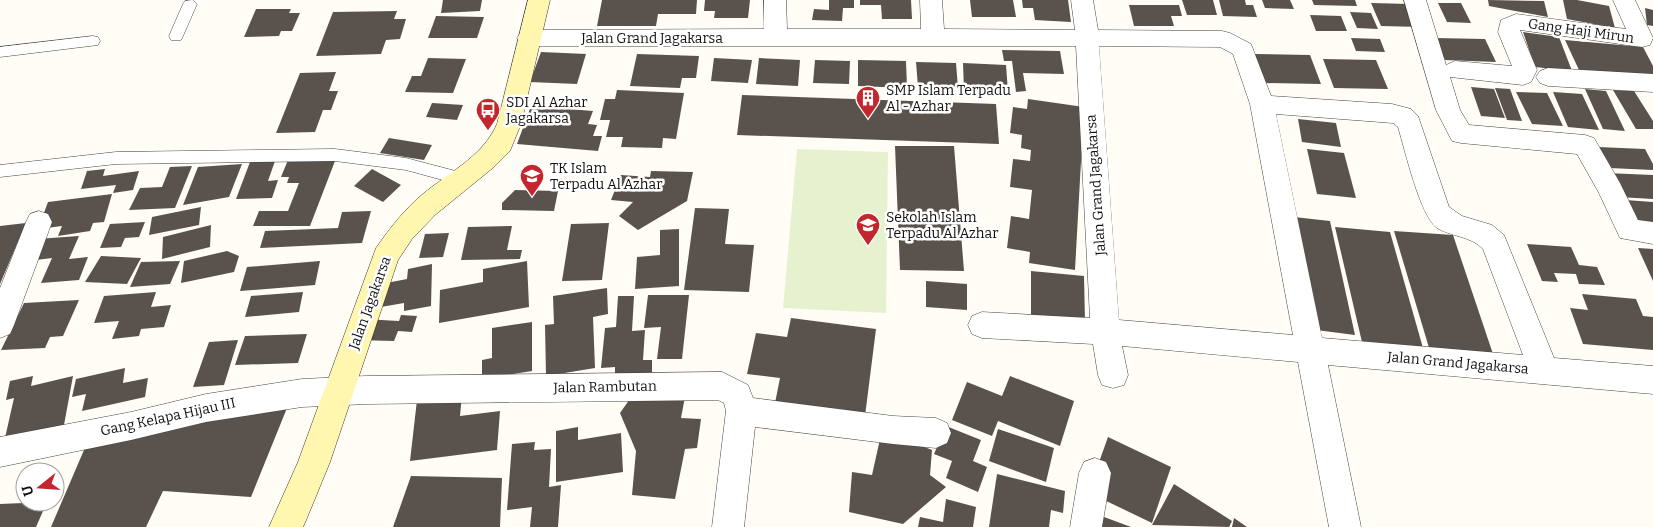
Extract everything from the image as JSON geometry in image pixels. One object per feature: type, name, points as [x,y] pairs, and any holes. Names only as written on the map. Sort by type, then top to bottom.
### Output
[{"type":"main road","name":"Jalan Jagakarsa","points":[[285,527],[296,507],[314,462],[386,256],[403,231],[426,207],[501,144],[509,124],[538,0]]},
{"type":"street","points":[[774,0],[776,39]]},
{"type":"street","points":[[931,0],[933,37]]},
{"type":"street","name":"Jalan Grand Jagakarsa","points":[[1082,0],[1087,37],[1105,332],[1112,375]]},
{"type":"street","points":[[1415,0],[1448,110],[1460,134],[1585,145],[1611,190],[1629,230],[1653,233]]},
{"type":"street","name":"Gang Haji Mirun","points":[[1624,0],[1648,41]]},
{"type":"street","name":"Gang Haji Mirun","points":[[1455,70],[1523,76],[1525,70],[1509,32],[1509,26],[1516,22],[1648,41]]},
{"type":"street","name":"Jalan Grand Jagakarsa","points":[[529,38],[1087,37],[1222,39],[1235,44],[1243,50],[1262,104],[1312,350],[1345,527]]},
{"type":"street","points":[[1548,77],[1653,83]]},
{"type":"street","name":"Jalan Grand Jagakarsa","points":[[1262,104],[1392,113],[1402,116],[1409,123],[1438,213],[1446,222],[1458,227],[1482,232],[1490,237],[1544,371]]},
{"type":"street","points":[[0,325],[39,222]]},
{"type":"street","name":"Jalan Grand Jagakarsa","points":[[982,325],[1105,332],[1653,380]]},
{"type":"street","name":"Jalan Rambutan","points":[[338,391],[722,386],[737,395],[741,411]]},
{"type":"street","name":"Gang Kelapa Hijau III","points":[[0,452],[246,400],[338,391]]},
{"type":"street","points":[[728,527],[741,411],[893,430],[936,433]]},
{"type":"street","points":[[1086,527],[1095,473]]},
{"type":"lane","points":[[176,36],[190,4]]},
{"type":"lane","points":[[0,52],[93,41]]},
{"type":"lane","points":[[0,171],[116,158],[335,155],[406,164],[461,179]]},
{"type":"green space","points":[[797,149],[888,152],[886,313],[783,308]]},
{"type":"building","points":[[443,0],[482,0],[480,11],[441,13]]},
{"type":"building","points":[[602,0],[697,0],[696,14],[658,14],[656,26],[597,26]]},
{"type":"building","points":[[705,0],[750,0],[748,18],[714,18],[715,11],[704,11]]},
{"type":"building","points":[[829,0],[854,0],[854,8],[843,8],[842,21],[812,20],[814,9],[829,10]]},
{"type":"building","points":[[860,0],[911,0],[912,19],[882,19],[881,5],[860,5]]},
{"type":"building","points":[[970,0],[1013,0],[1016,17],[972,17]]},
{"type":"building","points":[[1022,0],[1068,0],[1071,22],[1035,20],[1033,8],[1023,8]]},
{"type":"building","points":[[1182,0],[1213,0],[1217,15],[1187,15]]},
{"type":"building","points":[[1219,0],[1245,0],[1246,5],[1253,5],[1257,17],[1223,16]]},
{"type":"building","points":[[1262,0],[1290,0],[1294,9],[1265,8]]},
{"type":"building","points":[[1312,0],[1355,0],[1357,6],[1314,5]]},
{"type":"building","points":[[1488,0],[1544,1],[1548,17],[1489,6]]},
{"type":"building","points":[[1563,0],[1577,0],[1609,6],[1615,28],[1567,19]]},
{"type":"building","points":[[1371,3],[1410,4],[1421,27],[1381,26]]},
{"type":"building","points":[[1438,3],[1461,3],[1471,23],[1447,22]]},
{"type":"building","points":[[1129,5],[1179,5],[1182,16],[1171,16],[1174,26],[1134,26]]},
{"type":"building","points":[[1645,8],[1653,10],[1653,26],[1647,25]]},
{"type":"building","points":[[256,9],[291,9],[289,13],[300,13],[292,31],[281,31],[279,36],[244,37]]},
{"type":"building","points":[[397,11],[394,19],[406,19],[400,39],[386,40],[381,54],[316,56],[333,12]]},
{"type":"building","points":[[1350,12],[1371,13],[1378,29],[1357,28]]},
{"type":"building","points":[[1310,15],[1341,16],[1347,31],[1316,31]]},
{"type":"building","points":[[436,16],[484,17],[477,38],[428,38]]},
{"type":"building","points":[[1523,32],[1559,37],[1572,71],[1535,67]]},
{"type":"building","points":[[1351,38],[1380,39],[1385,52],[1356,51]]},
{"type":"building","points":[[1435,38],[1485,39],[1496,62],[1445,60]]},
{"type":"building","points":[[1565,40],[1643,47],[1653,66],[1653,77],[1579,70]]},
{"type":"building","points":[[1002,50],[1060,51],[1064,74],[1023,73],[1026,91],[1016,92],[1012,61],[1004,61]]},
{"type":"building","points":[[541,52],[586,54],[577,84],[530,82]]},
{"type":"building","points":[[637,54],[699,56],[696,78],[682,78],[680,88],[630,86]]},
{"type":"building","points":[[1254,54],[1310,55],[1321,84],[1264,83]]},
{"type":"building","points":[[428,58],[466,59],[453,93],[405,92],[412,76],[421,76]]},
{"type":"building","points":[[714,58],[752,60],[748,83],[711,81]]},
{"type":"building","points":[[759,58],[800,60],[798,86],[756,84]]},
{"type":"building","points":[[1323,59],[1376,60],[1388,89],[1334,88]]},
{"type":"building","points":[[815,60],[850,61],[849,84],[813,83]]},
{"type":"building","points":[[858,60],[906,61],[907,88],[858,86]]},
{"type":"building","points":[[916,62],[956,63],[958,88],[918,87]]},
{"type":"building","points":[[963,63],[1006,65],[1008,92],[964,90]]},
{"type":"building","points":[[336,72],[329,91],[338,91],[331,110],[323,110],[315,132],[276,133],[300,73]]},
{"type":"building","points":[[1471,87],[1494,89],[1505,118],[1481,116]]},
{"type":"building","points":[[1495,88],[1510,89],[1522,121],[1507,120]]},
{"type":"building","points":[[1585,89],[1606,91],[1625,131],[1603,129]]},
{"type":"building","points":[[617,90],[684,93],[676,139],[663,138],[662,148],[621,147],[623,137],[606,137],[610,120],[600,120],[605,99],[615,99]]},
{"type":"building","points":[[1613,90],[1634,91],[1653,121],[1653,129],[1636,129]]},
{"type":"building","points":[[1516,92],[1547,93],[1563,126],[1532,124]]},
{"type":"building","points":[[1553,92],[1582,94],[1599,130],[1568,127]]},
{"type":"building","name":"SMP Islam Terpadu Al - Azhar","points":[[742,95],[996,104],[999,144],[737,135]]},
{"type":"building","points":[[1028,99],[1084,107],[1075,270],[1029,263],[1030,252],[1007,248],[1011,216],[1029,219],[1032,190],[1010,187],[1013,159],[1030,161],[1031,150],[1021,148],[1022,135],[1010,133],[1013,107],[1027,109]]},
{"type":"building","points":[[432,103],[463,105],[457,120],[426,117]]},
{"type":"building","points":[[531,106],[593,111],[588,124],[597,125],[593,136],[602,136],[598,151],[517,144]]},
{"type":"building","points":[[1298,119],[1336,123],[1341,147],[1302,142]]},
{"type":"building","points":[[389,138],[432,145],[424,160],[380,153]]},
{"type":"building","points":[[895,146],[954,146],[964,271],[900,270]]},
{"type":"building","points":[[1598,147],[1645,149],[1653,164],[1653,170],[1609,168]]},
{"type":"building","points":[[1307,149],[1344,153],[1356,198],[1317,194]]},
{"type":"building","points":[[288,160],[335,161],[310,226],[253,226],[259,211],[288,211],[299,183],[287,183],[289,177],[281,177]]},
{"type":"building","points":[[275,161],[268,181],[278,180],[272,198],[236,199],[250,162]]},
{"type":"building","points":[[242,164],[229,197],[183,205],[198,167]]},
{"type":"building","points":[[192,166],[175,208],[129,210],[140,188],[162,187],[170,167]]},
{"type":"building","points":[[105,169],[103,176],[139,171],[133,190],[113,193],[116,185],[81,189],[87,171]]},
{"type":"building","points":[[372,169],[401,185],[383,202],[354,186]]},
{"type":"building","points":[[651,171],[693,172],[687,201],[638,230],[619,216],[633,202],[611,200],[621,175],[650,177]]},
{"type":"building","points":[[1606,173],[1653,175],[1653,199],[1619,197]]},
{"type":"building","name":"TK Islam Terpadu Al Azhar","points":[[515,190],[558,191],[554,211],[502,210],[502,203]]},
{"type":"building","points":[[112,194],[104,222],[93,223],[90,231],[58,236],[62,226],[38,229],[48,202]]},
{"type":"building","points":[[1625,200],[1653,202],[1653,231],[1638,229]]},
{"type":"building","points":[[201,207],[199,225],[149,235],[152,217]]},
{"type":"building","points":[[695,208],[729,209],[725,244],[754,245],[749,292],[684,290]]},
{"type":"building","points":[[371,211],[362,243],[260,248],[265,231],[338,228],[342,212]]},
{"type":"building","points":[[1294,217],[1330,221],[1355,335],[1316,330]]},
{"type":"building","points":[[145,222],[139,237],[125,238],[121,247],[100,248],[110,224]]},
{"type":"building","points":[[26,223],[0,284],[0,226]]},
{"type":"building","points":[[609,223],[602,280],[562,281],[571,224]]},
{"type":"building","points":[[211,225],[210,247],[162,259],[163,237]]},
{"type":"building","points":[[512,226],[507,250],[522,250],[520,259],[461,260],[468,227]]},
{"type":"building","points":[[1335,227],[1390,232],[1423,348],[1362,342]]},
{"type":"building","points":[[679,229],[679,286],[635,289],[637,257],[660,255],[660,230]]},
{"type":"building","points":[[1394,231],[1453,235],[1494,357],[1430,351]]},
{"type":"building","points":[[449,233],[443,257],[419,258],[425,234]]},
{"type":"building","points":[[79,236],[69,259],[88,257],[79,280],[41,283],[52,258],[28,261],[37,239]]},
{"type":"building","points":[[1527,244],[1571,247],[1579,265],[1597,267],[1605,285],[1579,284],[1576,274],[1554,273],[1558,282],[1542,281]]},
{"type":"building","points":[[1638,248],[1653,249],[1653,281]]},
{"type":"building","points":[[227,251],[239,256],[234,272],[181,283],[184,261]]},
{"type":"building","points":[[101,256],[141,258],[127,284],[85,282]]},
{"type":"building","points":[[180,261],[170,284],[130,287],[141,262]]},
{"type":"building","points":[[320,261],[315,285],[240,291],[247,267]]},
{"type":"building","points":[[527,261],[529,307],[439,323],[440,290],[483,282],[483,269]]},
{"type":"building","points":[[432,264],[431,306],[404,311],[404,303],[375,308],[376,285],[407,279],[408,269]]},
{"type":"building","points":[[1031,271],[1084,276],[1085,322],[1031,315]]},
{"type":"building","points":[[926,281],[967,284],[967,310],[926,307]]},
{"type":"building","points":[[607,288],[608,314],[593,317],[595,368],[546,376],[545,325],[554,324],[553,296]]},
{"type":"building","points":[[156,292],[151,307],[171,305],[164,327],[141,329],[139,336],[112,339],[119,321],[94,323],[104,296]]},
{"type":"building","points":[[303,292],[299,312],[245,317],[251,296]]},
{"type":"building","points":[[1582,294],[1636,299],[1643,316],[1653,317],[1653,350],[1583,344],[1570,308],[1588,310]]},
{"type":"building","points":[[648,295],[689,295],[682,359],[657,359],[661,327],[644,328]]},
{"type":"building","points":[[618,296],[634,296],[632,331],[645,330],[643,360],[652,360],[652,374],[615,375],[615,367],[601,368],[605,328],[616,327]]},
{"type":"building","points":[[79,300],[63,336],[50,337],[45,348],[1,350],[24,303]]},
{"type":"building","points":[[401,315],[417,316],[412,332],[398,331],[394,341],[356,340],[363,319],[399,321]]},
{"type":"building","points":[[791,318],[876,329],[865,416],[775,403],[780,378],[747,374],[756,333],[787,337]]},
{"type":"building","points":[[532,322],[532,371],[482,379],[482,360],[492,358],[492,328]]},
{"type":"building","points":[[307,334],[298,363],[235,365],[245,336]]},
{"type":"building","points":[[238,340],[224,385],[193,387],[209,342]]},
{"type":"building","points":[[125,368],[123,383],[148,378],[145,397],[82,411],[86,394],[72,397],[76,379]]},
{"type":"building","points":[[33,376],[31,386],[73,376],[64,425],[5,438],[14,398],[6,400],[10,381]]},
{"type":"building","points":[[1010,376],[1074,401],[1060,446],[998,421],[992,436],[952,420],[967,382],[1002,396]]},
{"type":"building","points":[[462,395],[460,416],[500,411],[497,450],[410,461],[417,400]]},
{"type":"building","points":[[632,396],[685,397],[681,418],[701,419],[697,448],[685,449],[675,499],[632,495],[636,451],[620,413]]},
{"type":"building","points":[[287,408],[251,497],[163,491],[146,527],[51,527],[57,512],[65,512],[65,494],[90,436]]},
{"type":"building","points":[[946,426],[981,440],[973,461],[987,467],[978,492],[946,478],[952,461],[934,454]]},
{"type":"building","points":[[578,427],[578,440],[621,433],[623,472],[556,482],[556,431]]},
{"type":"building","points":[[998,429],[1054,448],[1046,482],[989,461]]},
{"type":"building","points":[[882,430],[932,450],[930,475],[946,487],[903,524],[849,512],[852,472],[872,475]]},
{"type":"building","points":[[1108,437],[1171,467],[1152,523],[1098,497],[1098,465]]},
{"type":"building","points":[[535,442],[534,450],[551,449],[549,487],[561,485],[558,527],[530,527],[532,507],[507,510],[512,444]]},
{"type":"building","points":[[997,474],[1065,491],[1063,513],[1051,510],[1049,527],[989,527]]},
{"type":"building","points":[[411,476],[502,478],[500,527],[393,527]]},
{"type":"building","points":[[1174,484],[1232,521],[1229,527],[1152,525]]},
{"type":"building","points":[[946,499],[976,507],[973,527],[918,527],[920,517],[943,522]]},
{"type":"building","points":[[15,503],[15,512],[43,512],[36,527],[0,527],[0,504]]},
{"type":"building","points":[[1096,514],[1131,527],[1093,527]]},
{"type":"building","points":[[1234,518],[1247,527],[1232,527]]},
{"type":"place","name":"SMP Islam Terpadu Al - Azhar","points":[[868,119]]},
{"type":"place","name":"SDI Al Azhar Jagakarsa","points":[[488,131]]},
{"type":"place","name":"TK Islam Terpadu Al Azhar","points":[[532,197]]},
{"type":"place","name":"Sekolah Islam Terpadu Al Azhar","points":[[868,246]]}]
